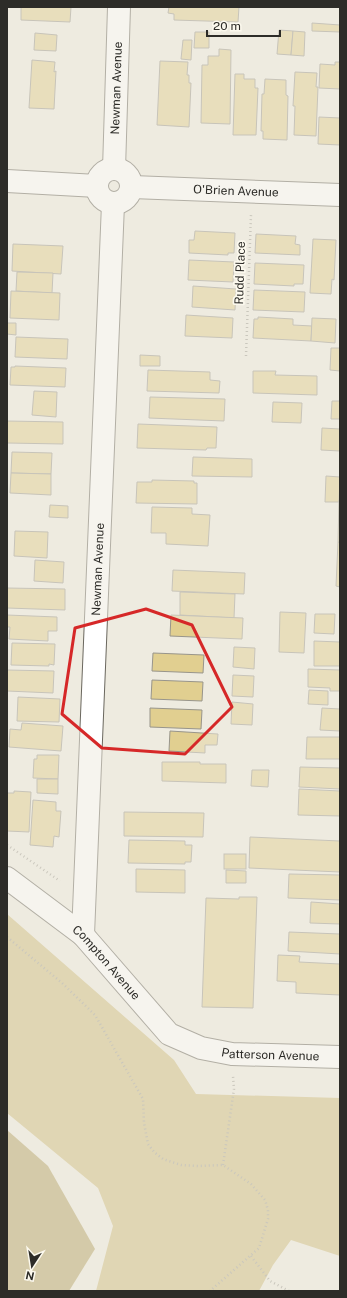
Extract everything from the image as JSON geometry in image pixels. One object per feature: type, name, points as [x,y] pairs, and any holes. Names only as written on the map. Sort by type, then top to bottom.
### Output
[{"type":"street","name":"Newman Avenue","points":[[114,169],[119,7]]},
{"type":"street","points":[[114,169],[120,169],[125,172],[132,187],[128,197],[119,203],[113,204],[103,200],[97,191],[97,186],[98,180],[104,172],[114,169]]},
{"type":"street","points":[[7,181],[97,186]]},
{"type":"street","name":"O'Brien Avenue","points":[[132,187],[340,195]]},
{"type":"street","name":"Newman Avenue","points":[[83,935],[113,204]]},
{"type":"street","name":"Compton Avenue","points":[[7,878],[83,935],[169,1034],[201,1048]]},
{"type":"street","name":"Patterson Avenue","points":[[201,1048],[232,1054],[340,1057]]},
{"type":"path","name":"Rudd Place","points":[[246,356],[251,191]]},
{"type":"path","points":[[7,845],[60,881]]},
{"type":"path","points":[[7,937],[62,983],[94,1015],[143,1099],[144,1123],[148,1144],[154,1152],[162,1159],[181,1165],[224,1165],[251,1184],[265,1200],[268,1218],[259,1248],[210,1291]]},
{"type":"path","points":[[224,1165],[234,1086]]},
{"type":"path","points":[[251,1256],[270,1281],[289,1291]]},
{"type":"highlighted area","points":[[146,609],[192,625],[232,707],[185,754],[102,748],[62,714],[75,628]]},
{"type":"shaded area","points":[[7,914],[174,1060],[196,1094],[340,1098],[340,1256],[291,1240],[273,1265],[259,1291],[96,1291],[113,1226],[98,1188],[7,1113]]},
{"type":"shaded area","points":[[7,1130],[48,1166],[95,1249],[69,1291],[7,1291]]},
{"type":"building","points":[[21,7],[71,7],[70,22],[21,20]]},
{"type":"building","points":[[169,7],[239,7],[238,22],[174,20],[174,14],[168,13]]},
{"type":"building","points":[[312,23],[340,25],[340,32],[312,31]]},
{"type":"building","points":[[279,30],[293,31],[291,55],[277,54]]},
{"type":"building","points":[[293,31],[305,32],[304,56],[291,55]]},
{"type":"building","points":[[195,32],[209,32],[209,48],[194,48]]},
{"type":"building","points":[[35,33],[57,35],[56,51],[34,50]]},
{"type":"building","points":[[183,40],[192,40],[191,60],[181,59]]},
{"type":"building","points":[[219,49],[231,50],[230,124],[201,123],[202,65],[208,65],[208,56],[219,56]]},
{"type":"building","points":[[32,60],[55,62],[54,109],[29,108]]},
{"type":"building","points":[[160,61],[188,62],[187,75],[189,75],[189,83],[191,83],[189,127],[157,125]]},
{"type":"building","points":[[335,62],[340,62],[340,89],[319,88],[320,64],[335,65]]},
{"type":"building","points":[[295,72],[317,73],[316,87],[318,87],[316,136],[294,135],[295,106],[293,106]]},
{"type":"building","points":[[235,74],[244,74],[244,79],[255,79],[255,88],[258,88],[256,135],[233,135]]},
{"type":"building","points":[[265,79],[286,80],[286,95],[288,96],[287,140],[263,139],[263,131],[261,131],[262,94],[264,94]]},
{"type":"building","points":[[319,117],[340,118],[340,145],[318,144]]},
{"type":"building","points":[[195,231],[235,233],[234,253],[228,253],[228,255],[189,253],[189,240],[194,240]]},
{"type":"building","points":[[256,234],[296,236],[295,244],[300,245],[300,255],[255,253]]},
{"type":"building","points":[[313,239],[336,240],[334,280],[332,279],[331,294],[310,293]]},
{"type":"building","points":[[13,244],[63,246],[61,274],[12,271]]},
{"type":"building","points":[[189,260],[234,262],[233,282],[188,280]]},
{"type":"building","points":[[255,263],[304,265],[303,284],[294,284],[294,286],[254,284]]},
{"type":"building","points":[[17,272],[53,273],[52,293],[16,291]]},
{"type":"building","points":[[193,286],[236,289],[235,310],[192,307]]},
{"type":"building","points":[[254,290],[305,292],[304,312],[253,310]]},
{"type":"building","points":[[11,291],[60,293],[59,320],[10,318]]},
{"type":"building","points":[[186,315],[233,318],[232,338],[185,336]]},
{"type":"building","points":[[258,317],[293,319],[293,325],[312,326],[311,341],[253,338],[254,319],[258,319]]},
{"type":"building","points":[[312,318],[336,319],[335,343],[311,341]]},
{"type":"building","points":[[7,323],[16,323],[16,335],[7,334]]},
{"type":"building","points":[[16,337],[68,339],[67,359],[15,357]]},
{"type":"building","points":[[331,348],[340,348],[340,371],[330,370]]},
{"type":"building","points":[[140,355],[160,356],[160,366],[140,366]]},
{"type":"building","points":[[11,367],[66,368],[65,387],[10,385]]},
{"type":"building","points":[[148,370],[210,372],[210,380],[220,381],[219,393],[147,391]]},
{"type":"building","points":[[253,371],[276,371],[275,375],[317,376],[317,395],[253,393]]},
{"type":"building","points":[[34,391],[57,392],[56,417],[32,415]]},
{"type":"building","points":[[150,397],[225,399],[224,421],[149,418]]},
{"type":"building","points":[[332,401],[340,401],[340,419],[331,419]]},
{"type":"building","points":[[273,402],[302,403],[301,423],[272,422]]},
{"type":"building","points":[[7,421],[63,422],[63,444],[7,443]]},
{"type":"building","points":[[138,424],[217,427],[216,448],[207,448],[206,450],[137,448]]},
{"type":"building","points":[[322,428],[340,429],[340,451],[321,450]]},
{"type":"building","points":[[12,452],[52,453],[51,474],[11,473]]},
{"type":"building","points":[[193,457],[252,459],[252,477],[192,476]]},
{"type":"building","points":[[11,473],[51,474],[51,495],[10,493]]},
{"type":"building","points":[[326,476],[340,477],[339,502],[325,502]]},
{"type":"building","points":[[152,480],[194,481],[194,483],[197,483],[197,504],[136,503],[137,482],[152,482]]},
{"type":"building","points":[[340,500],[340,543],[338,542]]},
{"type":"building","points":[[50,505],[68,506],[68,518],[49,517]]},
{"type":"building","points":[[152,507],[192,508],[192,514],[210,515],[208,546],[166,544],[166,533],[151,533]]},
{"type":"building","points":[[15,531],[48,532],[47,558],[14,556]]},
{"type":"building","points":[[338,542],[340,543],[340,587],[336,586]]},
{"type":"building","points":[[35,560],[64,562],[63,583],[34,581]]},
{"type":"building","points":[[173,570],[245,573],[244,594],[172,591]]},
{"type":"building","points":[[7,588],[65,589],[65,610],[7,608]]},
{"type":"building","points":[[180,592],[235,594],[234,618],[180,615]]},
{"type":"building","points":[[280,612],[306,613],[304,653],[279,652]]},
{"type":"building","points":[[315,614],[335,614],[334,634],[314,633]]},
{"type":"building","points":[[7,615],[57,617],[57,631],[48,631],[48,641],[9,639],[10,627],[7,627]]},
{"type":"building","points":[[171,615],[243,618],[242,639],[170,636]]},
{"type":"building","points":[[314,641],[340,642],[340,666],[314,666]]},
{"type":"building","points":[[12,643],[55,644],[54,665],[11,665]]},
{"type":"building","points":[[234,647],[255,648],[254,669],[233,667]]},
{"type":"building","points":[[153,653],[204,655],[203,673],[152,671]]},
{"type":"building","points":[[308,669],[340,670],[340,691],[330,691],[330,688],[308,687]]},
{"type":"building","points":[[7,670],[54,671],[53,693],[7,691]]},
{"type":"building","points":[[233,675],[254,676],[253,697],[232,696]]},
{"type":"building","points":[[152,680],[203,682],[202,701],[151,699]]},
{"type":"building","points":[[309,690],[328,691],[328,705],[308,704]]},
{"type":"building","points":[[18,697],[60,699],[59,722],[17,721]]},
{"type":"building","points":[[232,702],[253,704],[252,725],[231,724]]},
{"type":"building","points":[[150,708],[202,710],[201,729],[150,727]]},
{"type":"building","points":[[322,708],[340,709],[340,731],[320,730]]},
{"type":"building","points":[[22,723],[63,726],[61,751],[9,747],[10,729],[21,730]]},
{"type":"building","points":[[170,731],[218,734],[217,745],[205,745],[205,753],[169,751]]},
{"type":"building","points":[[307,737],[340,737],[340,759],[306,759]]},
{"type":"building","points":[[37,755],[59,755],[58,779],[33,778],[34,759],[37,759]]},
{"type":"building","points":[[162,762],[226,764],[226,783],[162,781]]},
{"type":"building","points":[[300,767],[340,768],[340,789],[299,787]]},
{"type":"building","points":[[252,770],[269,770],[268,787],[251,786]]},
{"type":"building","points":[[37,779],[58,779],[58,794],[37,793]]},
{"type":"building","points":[[299,789],[340,791],[340,816],[298,815]]},
{"type":"building","points":[[14,791],[31,792],[29,832],[7,831],[7,793],[14,793]]},
{"type":"building","points":[[33,800],[56,802],[56,811],[61,811],[59,837],[54,836],[53,847],[30,845]]},
{"type":"building","points":[[124,812],[204,813],[203,837],[124,836]]},
{"type":"building","points":[[250,837],[340,841],[340,872],[249,868]]},
{"type":"building","points":[[129,840],[185,841],[185,845],[192,845],[191,862],[185,862],[185,864],[128,863]]},
{"type":"building","points":[[224,854],[246,854],[246,869],[224,869]]},
{"type":"building","points":[[136,869],[185,870],[185,893],[136,892]]},
{"type":"building","points":[[226,870],[246,871],[246,883],[226,883]]},
{"type":"building","points":[[289,874],[340,875],[340,900],[288,898]]},
{"type":"building","points":[[239,897],[257,897],[253,1008],[202,1007],[206,898],[239,899]]},
{"type":"building","points":[[311,902],[340,904],[340,924],[310,923]]},
{"type":"building","points":[[289,932],[340,934],[340,954],[288,951]]},
{"type":"building","points":[[278,955],[300,956],[299,962],[340,964],[340,995],[296,993],[296,982],[277,981]]}]
